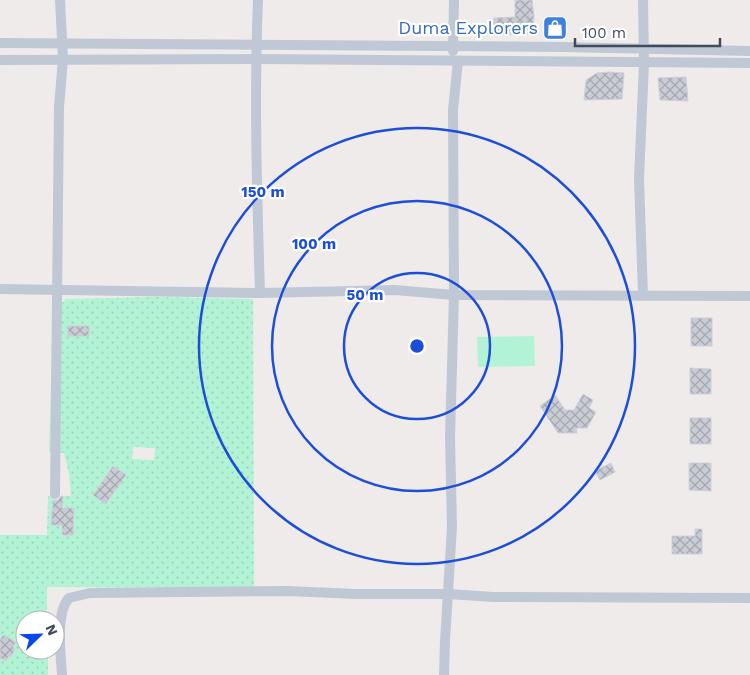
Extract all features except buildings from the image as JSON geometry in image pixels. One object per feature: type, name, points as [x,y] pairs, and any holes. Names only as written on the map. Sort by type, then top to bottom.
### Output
[{"type":"street","points":[[55,494],[59,107],[63,58],[60,0]]},
{"type":"street","points":[[258,0],[256,177],[260,293]]},
{"type":"street","points":[[444,675],[452,527],[450,437],[454,296],[454,0]]},
{"type":"street","points":[[643,0],[644,63],[639,179],[643,295]]},
{"type":"street","points":[[0,44],[453,46],[750,51]]},
{"type":"street","points":[[0,60],[63,58],[256,59],[750,64]]},
{"type":"street","points":[[0,289],[260,293],[395,290],[454,296],[750,296]]},
{"type":"street","points":[[62,675],[60,627],[62,608],[69,598],[77,594],[288,591],[356,594],[448,594],[493,597],[750,598]]},
{"type":"green space","points":[[156,297],[253,299],[254,588],[47,587],[47,610],[15,610],[15,641],[3,635],[0,640],[0,535],[47,535],[48,496],[53,496],[53,509],[60,517],[51,517],[51,525],[60,525],[61,518],[74,518],[74,508],[62,508],[63,496],[71,496],[69,474],[64,453],[49,452],[53,302],[64,302],[65,299]],"holes":[[[68,326],[89,326],[89,336],[68,336]],[[133,447],[155,448],[154,460],[132,459]],[[113,466],[126,475],[107,504],[93,494]]]},
{"type":"green space","points":[[534,336],[535,366],[478,367],[477,337]]},
{"type":"green space","points":[[15,649],[15,660],[48,660],[48,675],[0,675],[0,658],[6,661]]},
{"type":"place","name":"Duma Explorers","points":[[555,28]]}]
